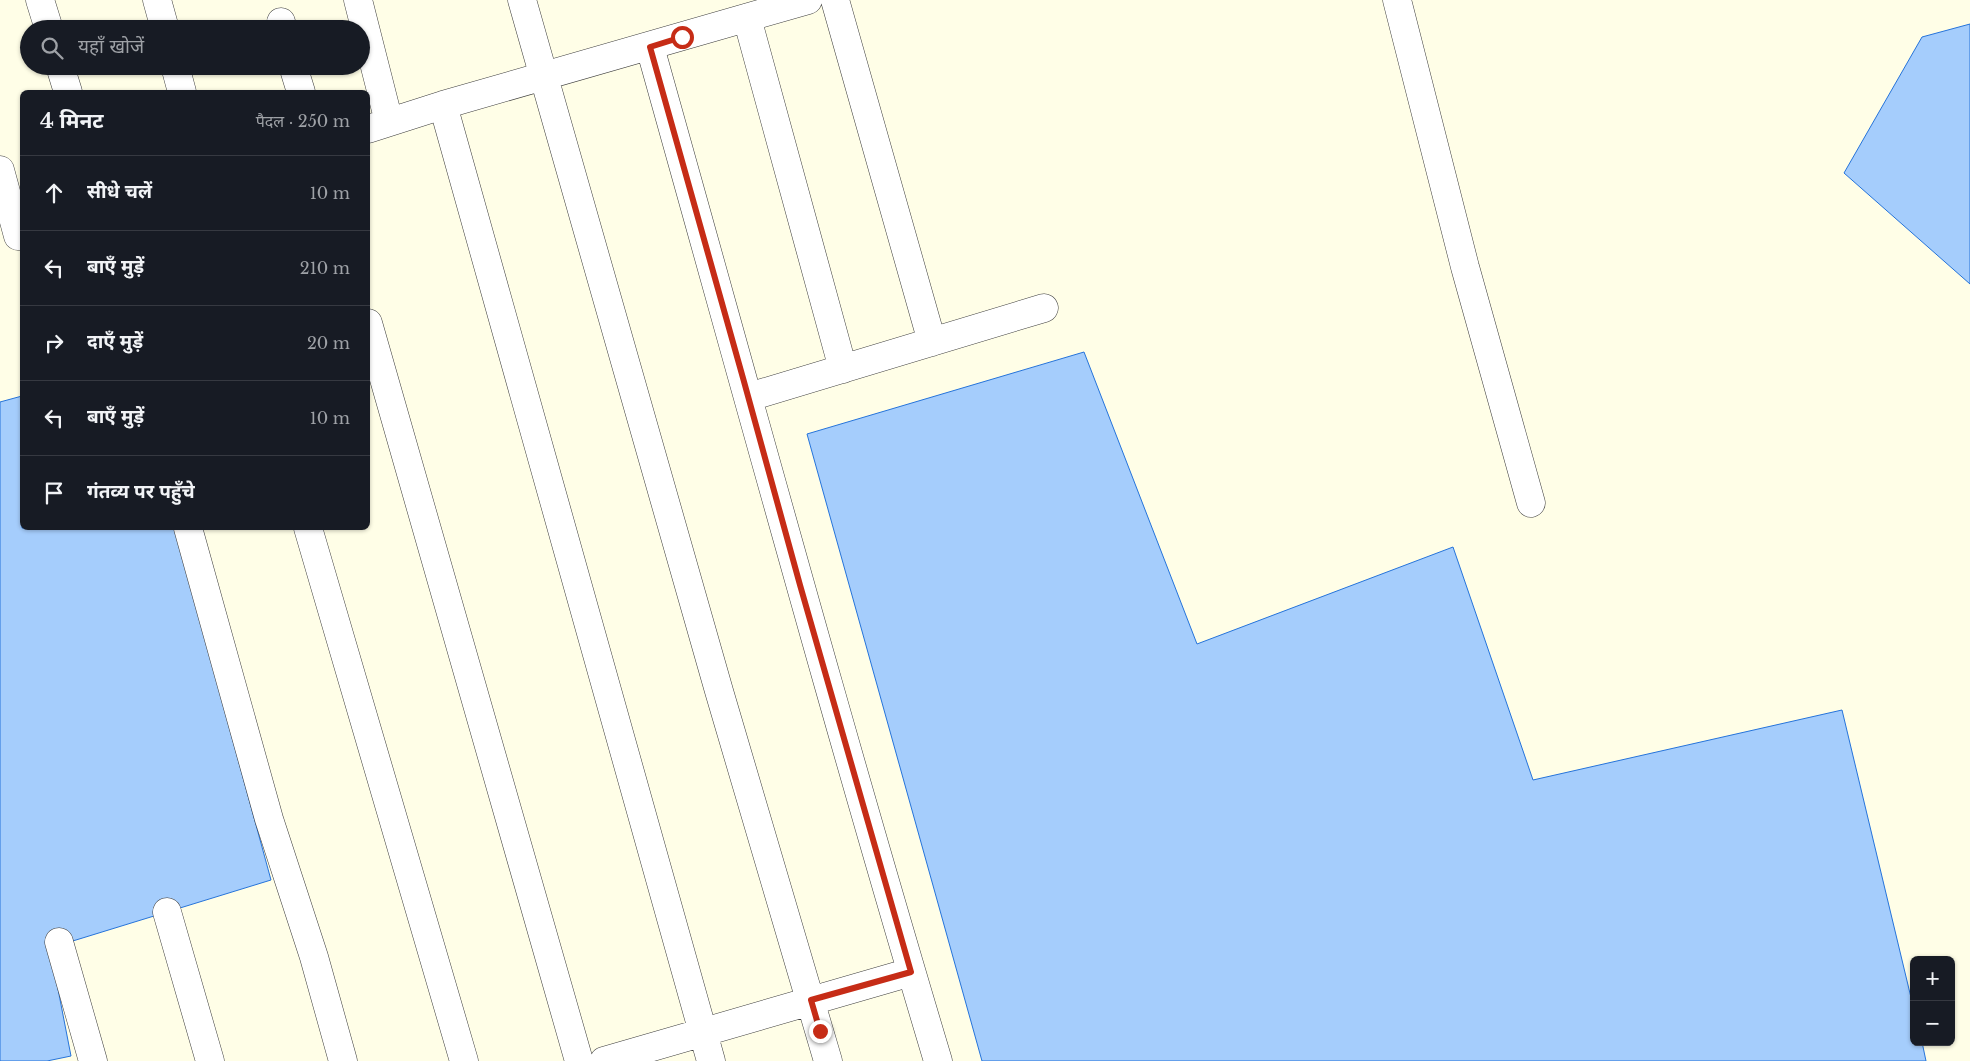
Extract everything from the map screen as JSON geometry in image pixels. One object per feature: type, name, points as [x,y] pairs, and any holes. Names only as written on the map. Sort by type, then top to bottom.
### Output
[{"type":"street","points":[[40,0],[46,20]]},
{"type":"street","points":[[157,0],[163,20]]},
{"type":"street","points":[[358,0],[361,20]]},
{"type":"street","points":[[522,0],[719,691],[828,1061]]},
{"type":"street","points":[[370,75],[378,125],[808,0]]},
{"type":"street","points":[[835,0],[932,342]]},
{"type":"street","points":[[1397,0],[1465,267],[1531,502]]},
{"type":"street","points":[[747,18],[843,369]]},
{"type":"street","points":[[650,47],[800,585],[938,1061]]},
{"type":"street","points":[[63,75],[67,90]]},
{"type":"street","points":[[177,75],[181,90]]},
{"type":"street","points":[[296,75],[300,90]]},
{"type":"street","points":[[443,105],[711,1061]]},
{"type":"street","points":[[0,170],[14,237]]},
{"type":"street","points":[[748,397],[1044,308]]},
{"type":"street","points":[[370,330],[578,1061]]},
{"type":"street","points":[[189,530],[270,820],[314,957],[343,1061]]},
{"type":"street","points":[[309,530],[464,1061]]},
{"type":"street","points":[[167,912],[210,1061]]},
{"type":"street","points":[[59,942],[93,1061]]},
{"type":"street","points":[[604,1061],[646,1055],[703,1032],[911,972]]},
{"type":"water","points":[[1970,24],[1970,284],[1844,173],[1922,37]]},
{"type":"water","points":[[1084,352],[1197,644],[1453,547],[1533,780],[1842,710],[1910,993],[1910,1046],[1923,1046],[1926,1061],[982,1061],[807,434]]},
{"type":"water","points":[[20,397],[20,530],[176,530],[271,880],[50,948],[71,1056],[47,1061],[0,1061],[0,402]]},
{"type":"route","points":[[682,37],[650,47],[800,585],[911,972],[811,1000],[820,1031]]}]
